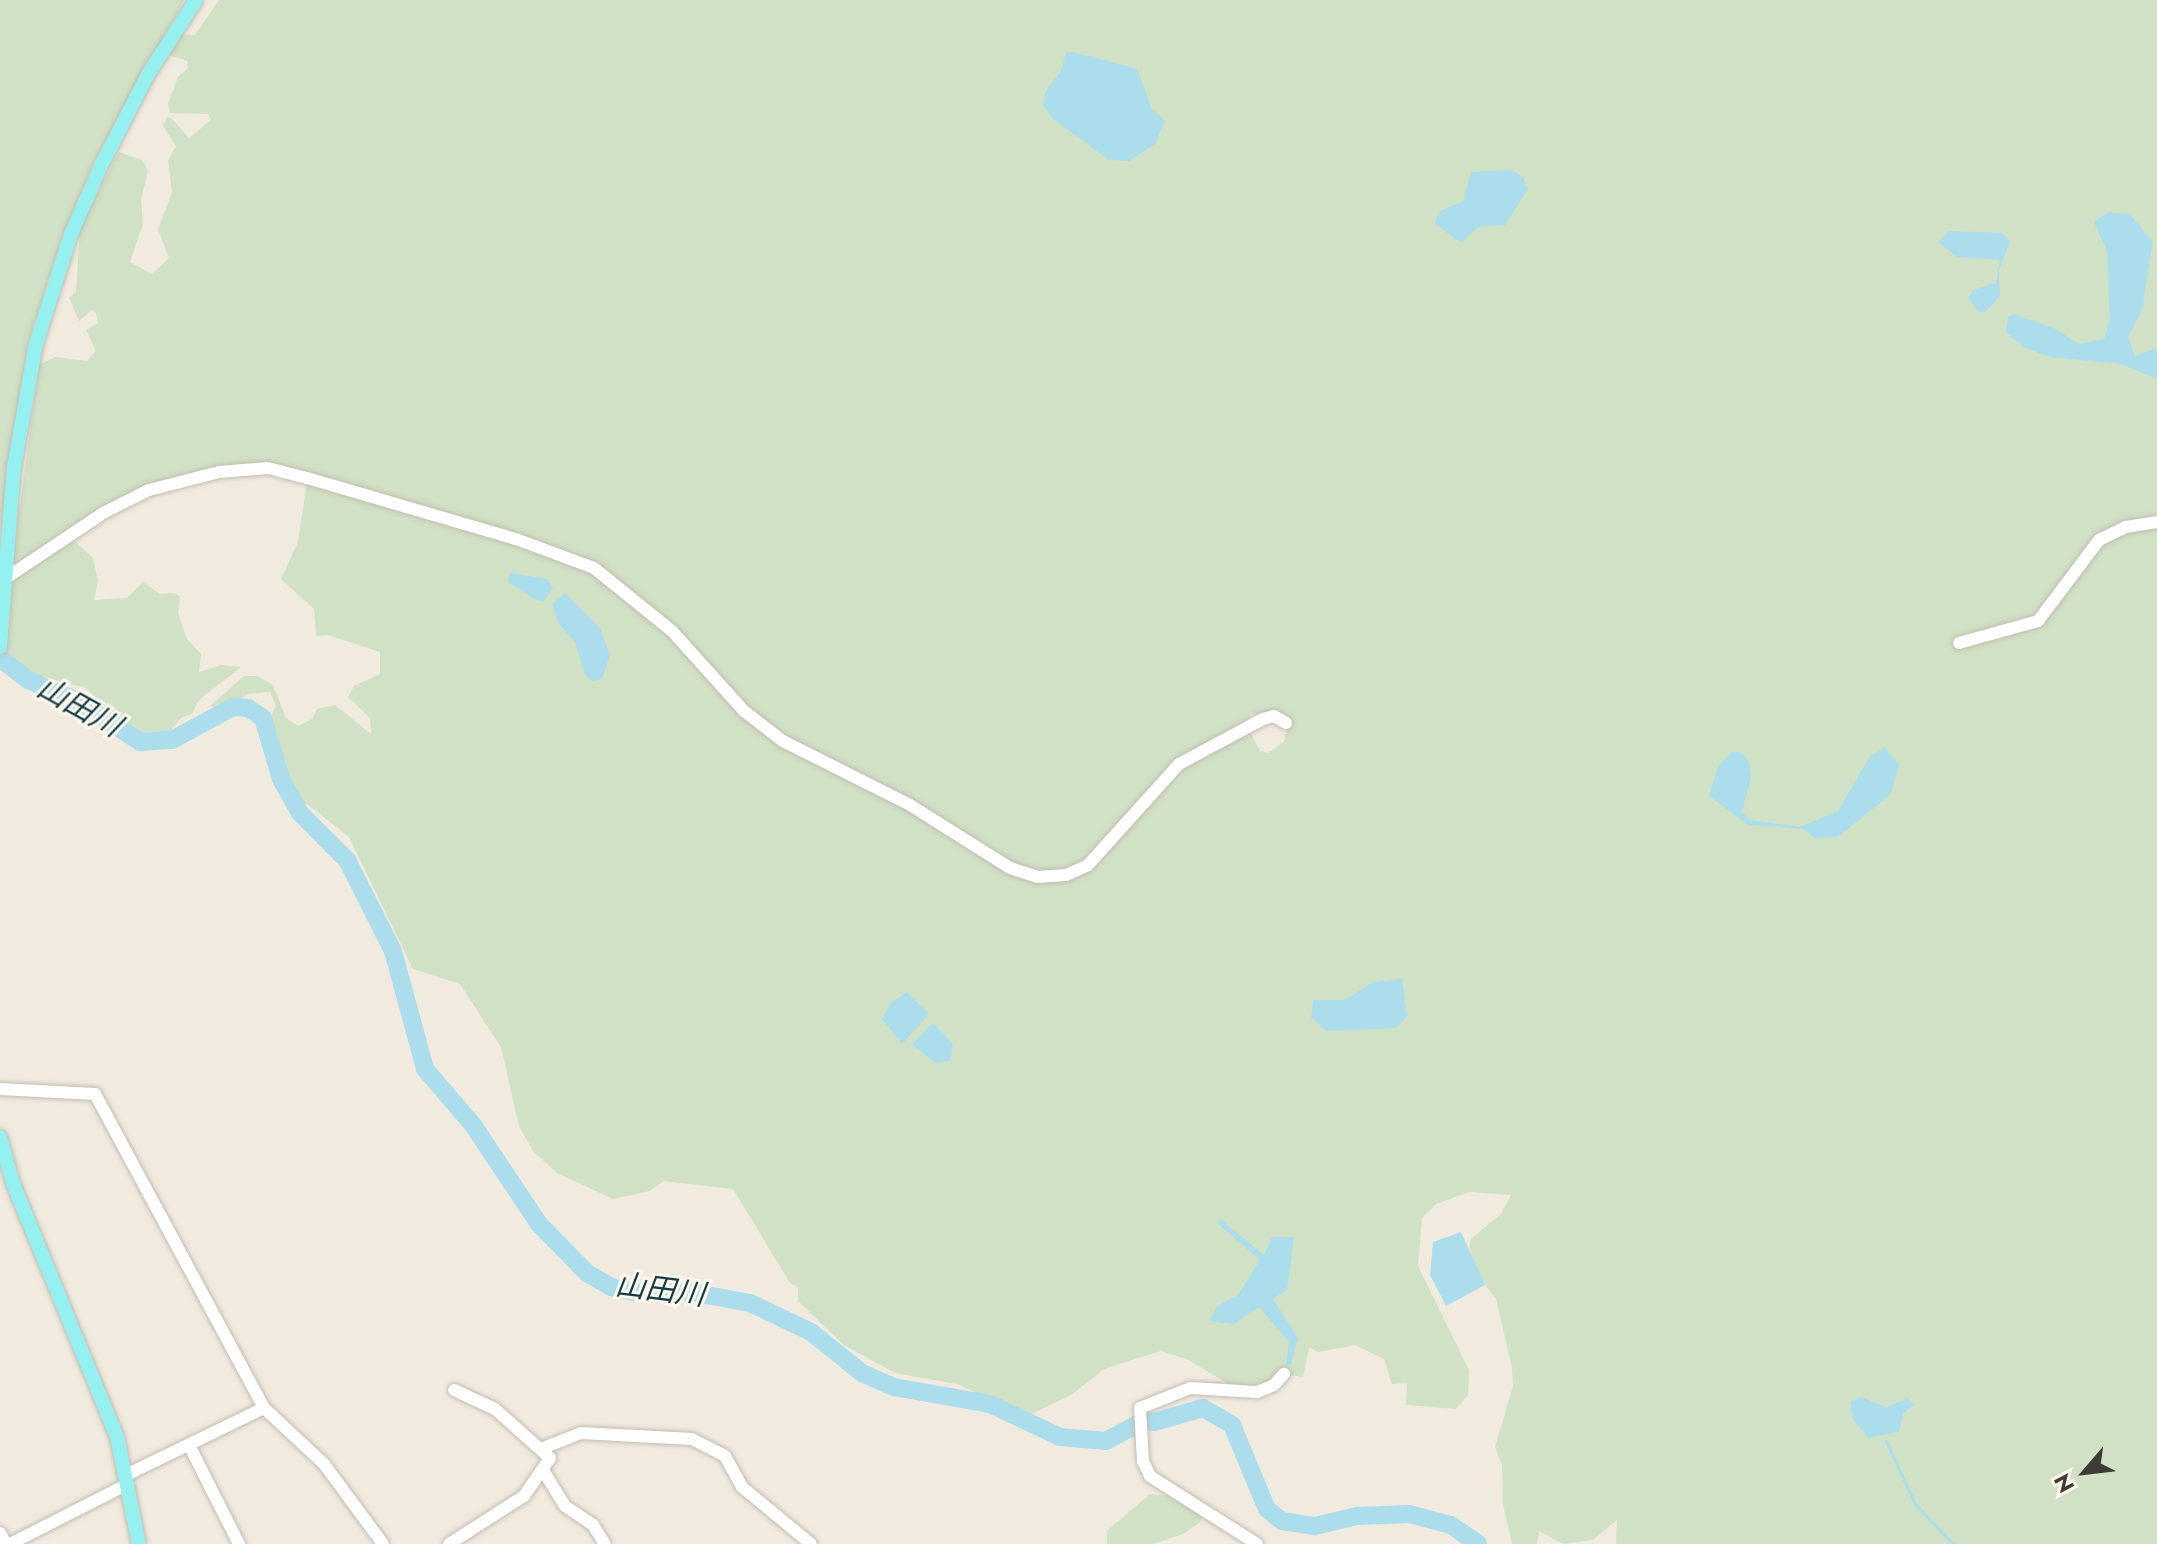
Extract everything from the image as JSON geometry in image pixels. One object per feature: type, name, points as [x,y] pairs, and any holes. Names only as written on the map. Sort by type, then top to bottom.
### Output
[{"type":"main road","points":[[0,647],[14,467],[36,344],[71,234],[147,76],[196,0]]},
{"type":"main road","points":[[0,1137],[7,1189],[108,1414],[127,1480],[139,1544]]},
{"type":"street","points":[[0,551],[6,573],[103,513],[149,490],[219,472],[268,468],[516,539],[594,568],[672,631],[767,730],[910,805],[1010,868],[1038,877],[1066,875],[1088,865],[1179,764],[1263,719],[1274,716],[1286,723]]},
{"type":"street","points":[[1959,643],[2027,626],[2046,613],[2099,540],[2126,527],[2157,522]]},
{"type":"street","points":[[0,1089],[95,1094],[264,1408],[324,1464],[383,1544]]},
{"type":"street","points":[[1257,1544],[1156,1482],[1145,1467],[1140,1411],[1152,1400],[1190,1388],[1257,1392],[1284,1374]]},
{"type":"street","points":[[449,1544],[516,1503],[550,1458],[543,1448],[495,1409],[454,1390]]},
{"type":"street","points":[[0,1533],[8,1544],[264,1408]]},
{"type":"street","points":[[543,1448],[581,1433],[692,1439],[725,1456],[742,1487],[811,1544]]},
{"type":"street","points":[[190,1447],[239,1544]]},
{"type":"street","points":[[543,1470],[565,1506],[593,1525],[605,1544]]},
{"type":"green space","points":[[0,0],[184,0],[93,163],[63,234],[28,341],[0,535]]},
{"type":"green space","points":[[219,0],[2157,0],[2157,1544],[1616,1544],[1617,1520],[1593,1540],[1563,1544],[1539,1531],[1537,1544],[1512,1544],[1503,1505],[1502,1465],[1495,1447],[1513,1386],[1512,1368],[1496,1299],[1482,1281],[1469,1248],[1471,1239],[1501,1214],[1511,1195],[1470,1192],[1436,1204],[1422,1218],[1418,1266],[1469,1370],[1468,1395],[1456,1409],[1406,1405],[1407,1383],[1392,1384],[1384,1359],[1355,1345],[1318,1352],[1309,1347],[1303,1377],[1281,1374],[1258,1391],[1236,1389],[1189,1360],[1161,1351],[1104,1369],[1071,1395],[1027,1416],[957,1384],[895,1373],[844,1345],[798,1301],[798,1287],[790,1283],[733,1189],[664,1181],[650,1191],[613,1199],[557,1173],[533,1151],[519,1126],[501,1047],[460,984],[413,969],[349,837],[307,804],[294,807],[288,801],[271,752],[270,718],[276,706],[270,692],[248,694],[222,713],[211,705],[244,676],[257,676],[273,685],[286,718],[298,726],[312,719],[317,709],[335,705],[371,734],[370,718],[348,697],[354,686],[380,674],[380,652],[328,635],[316,636],[314,609],[281,579],[298,542],[307,481],[494,536],[491,529],[336,479],[245,463],[127,496],[29,563],[12,565],[39,365],[55,357],[87,361],[96,351],[86,330],[98,323],[96,313],[92,310],[79,321],[69,298],[76,292],[80,228],[119,152],[142,160],[148,170],[141,201],[143,224],[130,262],[152,274],[169,258],[158,229],[172,192],[168,160],[176,146],[163,126],[167,117],[189,138],[211,120],[208,114],[170,113],[168,103],[178,77],[188,68],[187,61],[169,55],[182,35],[195,35]],"holes":[[[571,556],[622,584],[769,728],[1025,868],[1068,871],[1089,861],[1177,764],[1237,729],[1252,714],[1283,717],[1288,723],[1284,742],[1268,753],[1260,751],[1249,730],[1192,759],[1162,784],[1090,867],[1054,880],[1031,878],[1006,870],[900,802],[806,759],[765,732],[631,598]],[[1861,1397],[1886,1407],[1908,1398],[1914,1405],[1903,1414],[1898,1432],[1868,1438],[1852,1418],[1850,1401]]]},
{"type":"green space","points":[[74,541],[93,558],[98,581],[94,600],[127,598],[143,582],[160,594],[180,596],[178,613],[187,639],[201,654],[199,672],[221,665],[241,667],[199,700],[192,714],[181,718],[167,735],[130,732],[86,688],[23,671],[5,658],[11,579]]},
{"type":"green space","points":[[1150,1494],[1178,1497],[1203,1515],[1200,1522],[1183,1534],[1153,1544],[1107,1544],[1107,1531]]},
{"type":"water","points":[[1073,52],[1137,69],[1152,109],[1165,121],[1155,144],[1129,161],[1109,160],[1053,119],[1043,105],[1046,91],[1061,71],[1066,53]]},
{"type":"water","points":[[1512,170],[1523,177],[1528,189],[1505,225],[1478,227],[1461,243],[1434,223],[1440,211],[1463,201],[1471,172]]},
{"type":"water","points":[[2108,212],[2130,214],[2153,242],[2142,310],[2128,337],[2135,356],[2157,348],[2157,379],[2121,364],[2050,357],[2023,347],[2006,332],[2008,317],[2014,314],[2056,329],[2078,344],[2104,339],[2110,319],[2107,251],[2094,222]]},
{"type":"water","points":[[1949,231],[2002,233],[2010,241],[1999,271],[2000,296],[1985,312],[1978,312],[1968,298],[1973,290],[1996,283],[2000,260],[1957,257],[1938,242]]},
{"type":"water","points":[[510,573],[547,579],[553,588],[544,601],[536,600],[508,582]]},
{"type":"water","points":[[565,593],[600,628],[610,655],[602,679],[592,681],[585,674],[575,642],[558,623],[552,604]]},
{"type":"water","points":[[1885,748],[1899,764],[1891,794],[1838,837],[1815,838],[1803,829],[1748,825],[1709,796],[1719,765],[1732,752],[1741,752],[1749,761],[1751,777],[1742,813],[1751,820],[1800,827],[1838,811],[1870,756]]},
{"type":"water","points":[[1402,979],[1407,1017],[1395,1028],[1326,1031],[1311,1017],[1313,1000],[1345,1000],[1373,982]]},
{"type":"water","points":[[907,992],[929,1014],[902,1044],[882,1019],[891,1003]]},
{"type":"water","points":[[933,1023],[953,1044],[950,1061],[935,1063],[912,1044]]},
{"type":"water","points":[[1220,1219],[1264,1255],[1272,1237],[1294,1237],[1287,1290],[1273,1299],[1298,1338],[1291,1365],[1286,1365],[1289,1342],[1259,1307],[1234,1324],[1209,1321],[1218,1305],[1237,1296],[1260,1260],[1217,1223]]},
{"type":"water","points":[[1461,1232],[1485,1285],[1446,1306],[1430,1275],[1433,1242]]},
{"type":"water","points":[[1861,1397],[1886,1407],[1908,1398],[1914,1405],[1903,1414],[1899,1432],[1868,1438],[1852,1418],[1850,1401]]},
{"type":"waterway","name":"山田川","points":[[0,658],[28,680],[78,701],[140,742],[172,740],[233,707],[248,708],[263,718],[281,779],[299,812],[347,860],[393,951],[425,1069],[473,1125],[539,1224],[587,1273],[611,1287],[637,1293],[691,1292],[750,1303],[811,1332],[862,1373],[894,1387],[990,1404],[1060,1437],[1106,1441],[1145,1420],[1154,1422],[1203,1408],[1232,1425],[1267,1509],[1282,1521],[1315,1526],[1357,1516],[1409,1514],[1451,1525],[1478,1544]]},
{"type":"waterway","points":[[1886,1441],[1915,1504],[1953,1544]]}]
